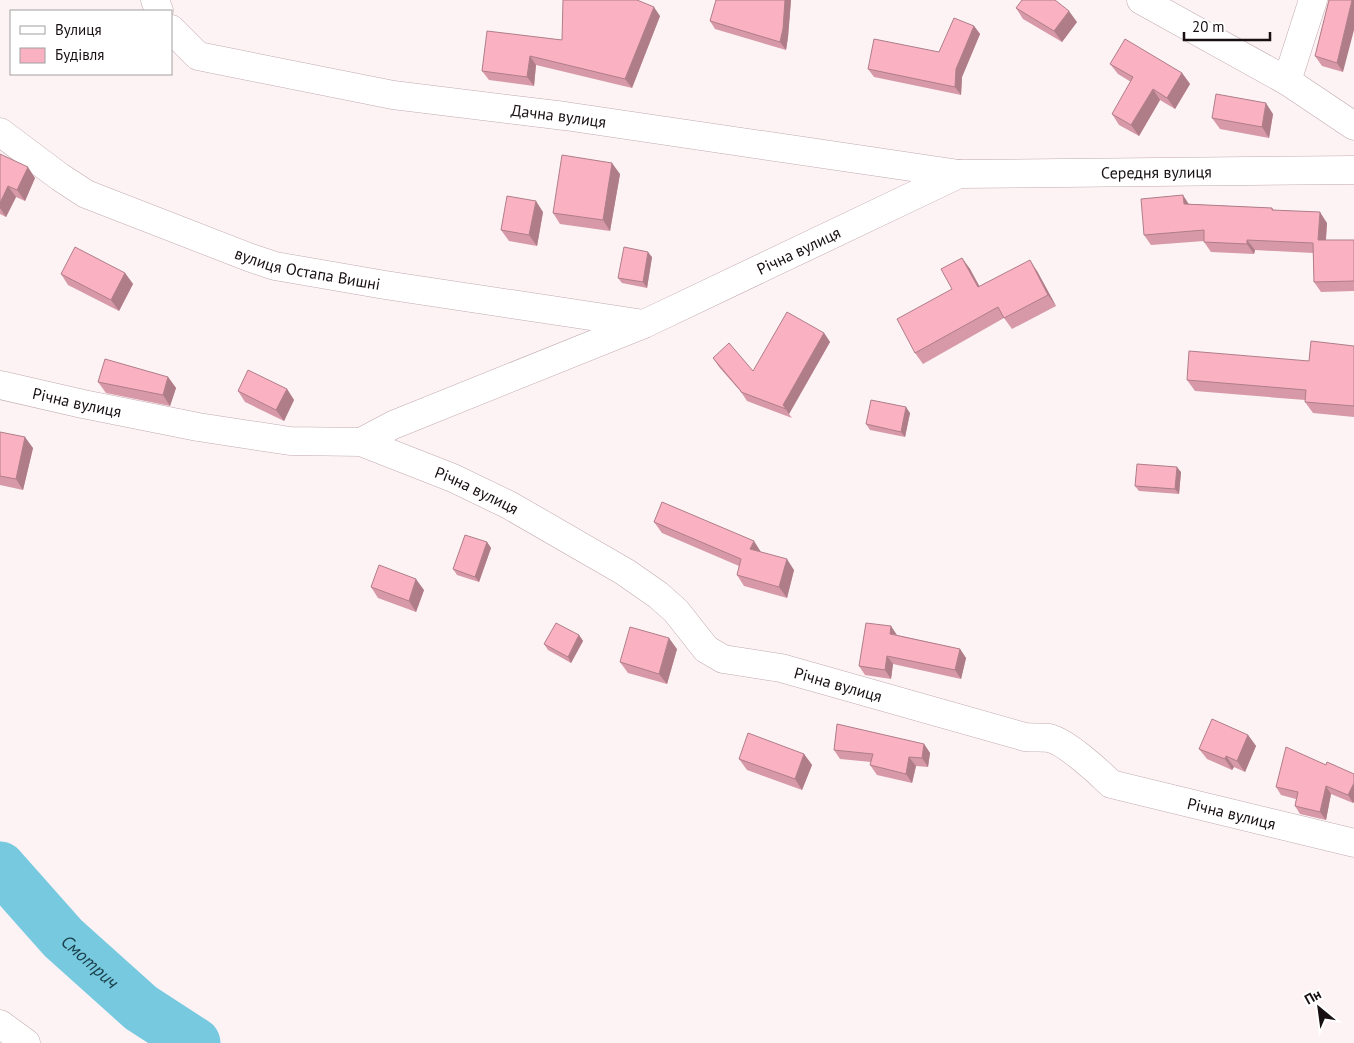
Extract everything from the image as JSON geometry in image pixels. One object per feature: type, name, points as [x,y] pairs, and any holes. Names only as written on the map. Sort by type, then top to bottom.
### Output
[{"type":"street","points":[[1141,0],[1287,81],[1354,126]]},
{"type":"street","points":[[1287,81],[1313,0]]},
{"type":"street","name":"Дачна вулиця","points":[[172,30],[198,56],[393,95],[565,116],[958,174]]},
{"type":"street","name":"вулиця Остапа Вишні","points":[[0,132],[86,194],[275,266],[385,285],[644,324]]},
{"type":"street","name":"Середня вулиця","points":[[958,174],[1354,170]]},
{"type":"street","name":"Річна вулиця","points":[[361,442],[393,425],[644,324],[958,174]]},
{"type":"street","name":"Річна вулиця","points":[[0,385],[198,427],[290,441],[361,442],[454,478],[509,506],[625,572],[658,595],[676,611],[706,649],[723,659],[781,668],[1025,738],[1050,738],[1092,766],[1112,784],[1354,843]]},
{"type":"street","points":[[0,1024],[26,1043]]},
{"type":"building","points":[[563,0],[637,0],[654,7],[625,79],[530,56],[527,77],[482,71],[487,31],[562,40]]},
{"type":"building","points":[[716,0],[785,0],[780,42],[710,21]]},
{"type":"building","points":[[1022,0],[1055,0],[1069,11],[1054,31],[1016,8]]},
{"type":"building","points":[[1329,0],[1352,0],[1337,63],[1315,56]]},
{"type":"building","points":[[954,18],[974,26],[956,69],[955,87],[868,69],[874,39],[939,52]]},
{"type":"building","points":[[1125,39],[1182,73],[1167,98],[1153,89],[1131,125],[1112,114],[1133,77],[1110,64]]},
{"type":"building","points":[[1216,94],[1266,103],[1262,127],[1212,118]]},
{"type":"building","points":[[0,154],[28,167],[17,190],[8,186],[0,203]]},
{"type":"building","points":[[562,155],[612,163],[603,220],[553,213]]},
{"type":"building","points":[[1183,195],[1184,204],[1320,212],[1318,240],[1354,240],[1354,281],[1314,282],[1313,243],[1247,240],[1247,244],[1204,242],[1204,230],[1144,235],[1141,199]]},
{"type":"building","points":[[507,196],[536,201],[529,235],[501,230]]},
{"type":"building","points":[[75,247],[125,273],[111,300],[61,274]]},
{"type":"building","points":[[624,247],[648,252],[643,282],[618,278]]},
{"type":"building","points":[[962,258],[978,287],[1030,260],[1048,295],[1004,318],[998,307],[915,353],[897,319],[952,289],[941,269]]},
{"type":"building","points":[[787,312],[824,333],[783,405],[786,409],[741,392],[713,358],[729,343],[753,371]]},
{"type":"building","points":[[1311,341],[1354,346],[1354,406],[1305,402],[1306,390],[1187,380],[1189,351],[1309,361]]},
{"type":"building","points":[[105,359],[168,377],[163,395],[98,382]]},
{"type":"building","points":[[248,370],[287,389],[276,410],[238,391]]},
{"type":"building","points":[[871,400],[906,407],[901,432],[866,424]]},
{"type":"building","points":[[0,432],[25,437],[16,479],[0,476]]},
{"type":"building","points":[[1137,464],[1177,467],[1175,489],[1135,486]]},
{"type":"building","points":[[662,502],[754,541],[750,549],[787,559],[779,587],[737,575],[741,559],[654,522]]},
{"type":"building","points":[[465,535],[487,542],[475,577],[453,569]]},
{"type":"building","points":[[379,565],[416,579],[409,601],[371,587]]},
{"type":"building","points":[[556,623],[579,635],[568,657],[544,644]]},
{"type":"building","points":[[866,623],[891,626],[890,634],[960,649],[955,670],[887,656],[885,670],[859,666]]},
{"type":"building","points":[[630,627],[669,638],[659,674],[620,662]]},
{"type":"building","points":[[1212,719],[1248,735],[1237,761],[1226,756],[1225,759],[1199,749]]},
{"type":"building","points":[[837,724],[924,744],[922,758],[909,757],[906,774],[870,765],[873,754],[834,750]]},
{"type":"building","points":[[748,733],[804,754],[795,779],[739,759]]},
{"type":"building","points":[[1286,747],[1326,765],[1327,762],[1354,774],[1354,783],[1348,795],[1326,786],[1320,812],[1295,806],[1298,792],[1276,787]]},
{"type":"waterway","name":"Смотрич","points":[[0,867],[63,938],[141,1008],[195,1043]]}]
